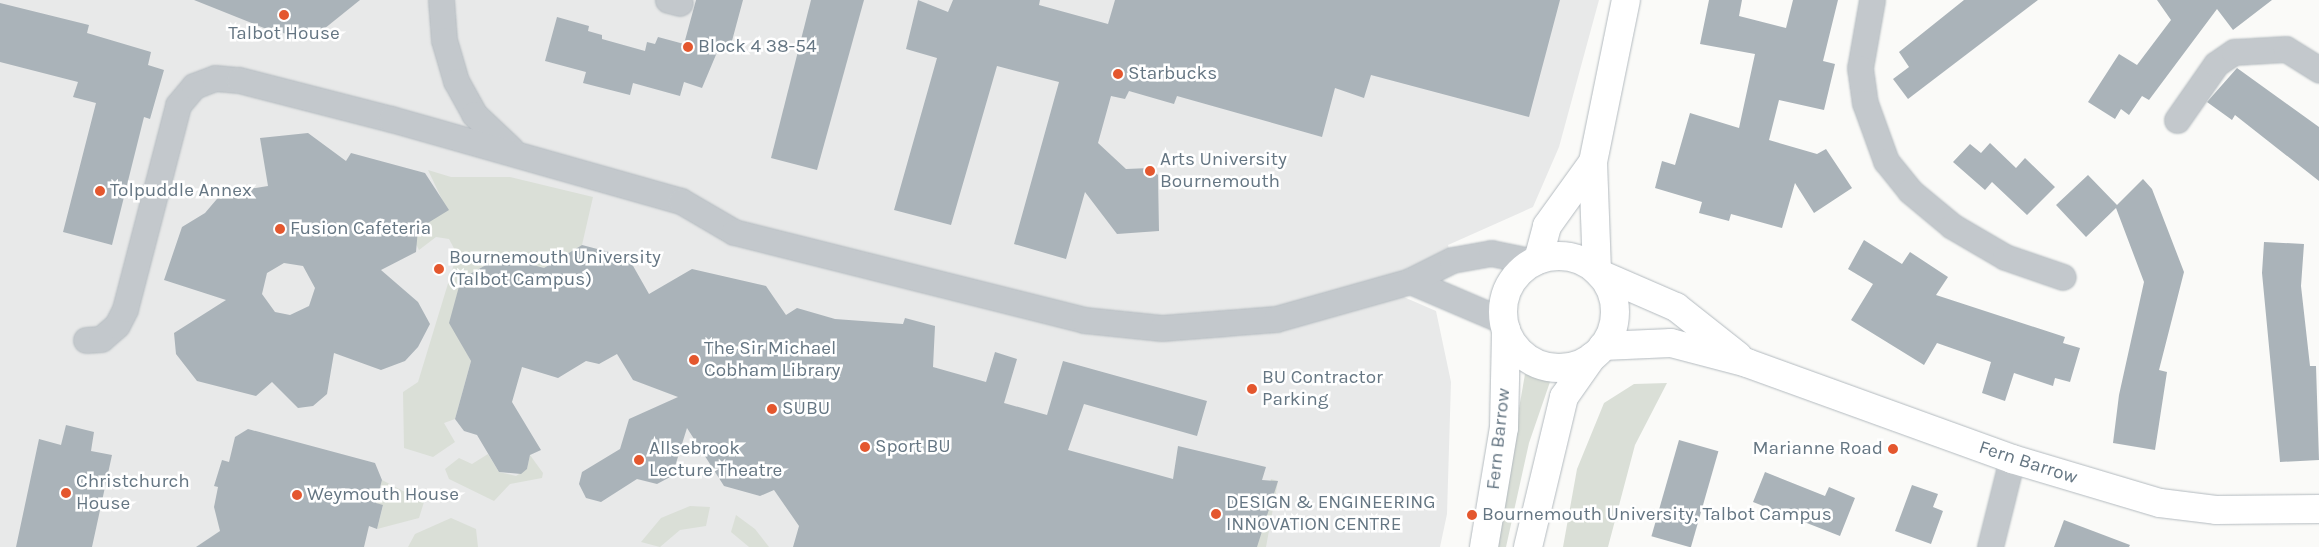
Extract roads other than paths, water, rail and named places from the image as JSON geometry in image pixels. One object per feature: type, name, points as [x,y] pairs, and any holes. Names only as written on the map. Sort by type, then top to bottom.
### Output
[{"type":"street","points":[[441,0],[444,40],[456,81],[474,114],[518,155]]},
{"type":"street","points":[[1528,547],[1564,396],[1598,352],[1615,313],[1612,293],[1598,273],[1593,162],[1626,0]]},
{"type":"street","points":[[1872,0],[1860,68],[1866,103],[1886,161],[1910,191],[1952,226],[2005,257],[2063,277]]},
{"type":"street","points":[[2177,120],[2216,64],[2234,52],[2286,50],[2319,70]]},
{"type":"street","points":[[86,340],[101,339],[117,326],[125,309],[178,105],[200,83],[215,78],[239,80],[681,201],[734,232],[1084,320],[1137,327],[1236,324],[1276,319],[1410,281],[1440,264],[1491,253],[1536,261],[1547,226],[1593,162]]},
{"type":"street","name":"Fern Barrow","points":[[1484,547],[1504,428],[1505,325],[1509,286],[1536,261],[1570,257],[1598,273],[1676,307],[1747,363]]},
{"type":"street","points":[[1410,281],[1505,325]]},
{"type":"street","name":"Fern Barrow","points":[[1505,325],[1521,354],[1540,365],[1562,368],[1598,352],[1671,343],[1747,363],[2012,459],[2160,503],[2216,510],[2319,509]]},
{"type":"street","points":[[1990,547],[2012,459]]},
{"type":"place","name":"Talbot House","points":[[284,15]]},
{"type":"place","name":"Block 4 38-54","points":[[688,47]]},
{"type":"place","name":"Starbucks","points":[[1118,74]]},
{"type":"place","name":"Arts University Bournemouth","points":[[1150,171]]},
{"type":"place","name":"Tolpuddle Annex","points":[[100,191]]},
{"type":"place","name":"Fusion Cafeteria","points":[[280,229]]},
{"type":"place","name":"Bournemouth University (Talbot Campus)","points":[[439,269]]},
{"type":"place","name":"The Sir Michael Cobham Library","points":[[694,360]]},
{"type":"place","name":"BU Contractor Parking","points":[[1252,389]]},
{"type":"place","name":"SUBU","points":[[772,409]]},
{"type":"place","name":"Sport BU","points":[[865,447]]},
{"type":"place","name":"Marianne Road","points":[[1893,449]]},
{"type":"place","name":"Allsebrook Lecture Theatre","points":[[639,460]]},
{"type":"place","name":"Christchurch House","points":[[66,493]]},
{"type":"place","name":"Weymouth House","points":[[297,495]]},
{"type":"place","name":"DESIGN & ENGINEERING INNOVATION CENTRE","points":[[1216,514]]},
{"type":"place","name":"Bournemouth University, Talbot Campus","points":[[1472,515]]}]
